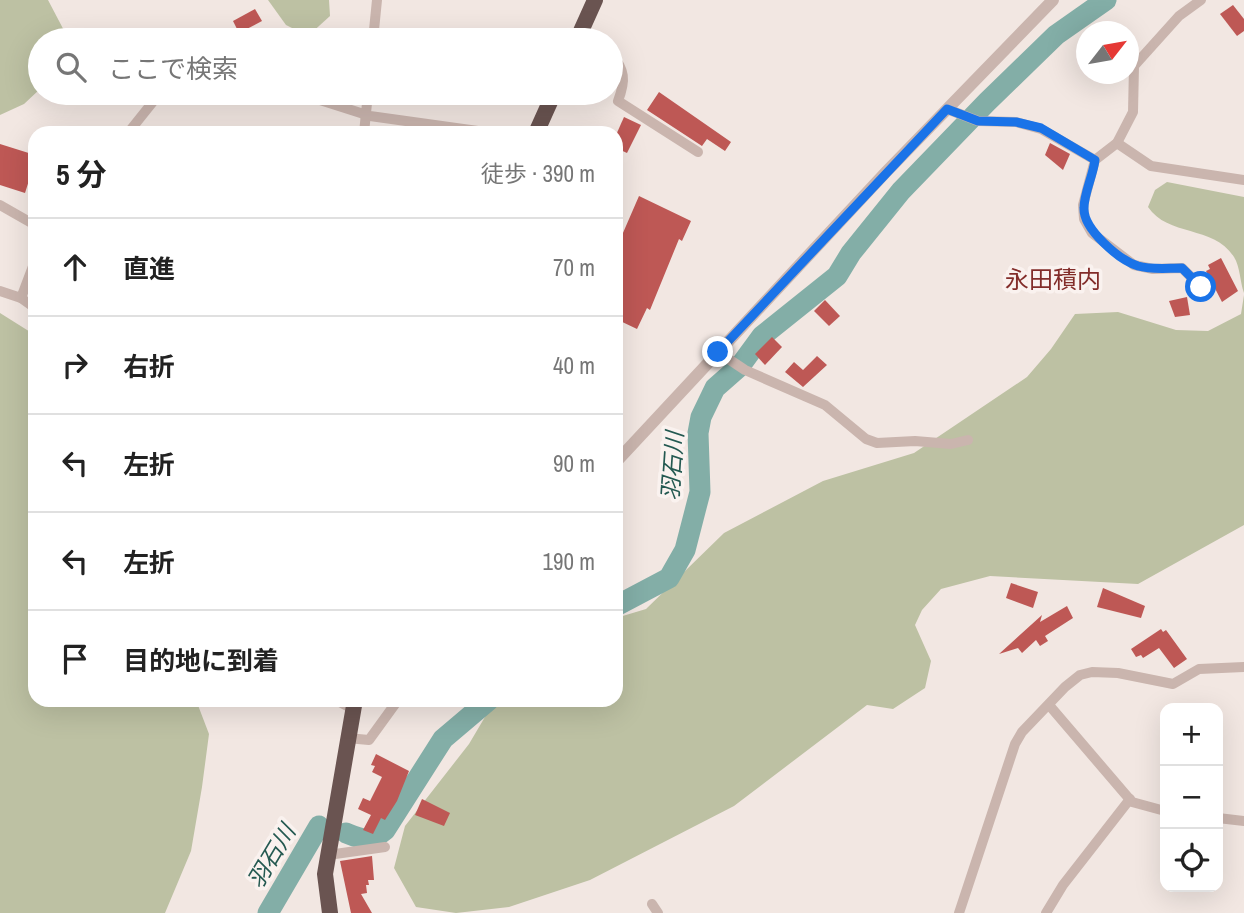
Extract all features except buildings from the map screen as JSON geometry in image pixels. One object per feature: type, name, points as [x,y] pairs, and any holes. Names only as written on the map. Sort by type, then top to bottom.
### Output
[{"type":"highway","points":[[582,28],[595,0]]},
{"type":"highway","points":[[539,126],[549,105]]},
{"type":"highway","points":[[330,913],[326,874],[328,855],[353,707]]},
{"type":"street","points":[[374,28],[377,0]]},
{"type":"street","points":[[623,454],[1053,0]]},
{"type":"street","points":[[1201,0],[1179,16],[1134,66],[1133,112],[1117,143],[1095,160],[1083,205],[1084,219],[1092,233],[1134,265],[1153,269],[1182,268],[1201,287]]},
{"type":"street","points":[[623,104],[698,152]]},
{"type":"street","points":[[134,126],[150,105]]},
{"type":"street","points":[[337,105],[366,114],[446,126]]},
{"type":"street","points":[[364,126],[367,105]]},
{"type":"street","points":[[947,109],[973,119],[1016,122],[1041,128],[1095,160]]},
{"type":"street","points":[[1117,143],[1151,166],[1244,180]]},
{"type":"street","points":[[0,205],[28,221]]},
{"type":"street","points":[[21,298],[28,280]]},
{"type":"street","points":[[0,291],[28,303]]},
{"type":"street","points":[[718,352],[745,370],[825,405],[854,432],[877,443],[915,441],[951,444],[968,439]]},
{"type":"street","points":[[959,913],[1015,744],[1022,732],[1073,679],[1092,672],[1174,684],[1199,669],[1244,667]]},
{"type":"street","points":[[1049,705],[1130,799],[1142,807],[1160,810]]},
{"type":"street","points":[[347,738],[369,740],[393,707]]},
{"type":"street","points":[[1046,913],[1063,885],[1130,799]]},
{"type":"street","points":[[1223,819],[1244,821]]},
{"type":"street","points":[[328,855],[385,847]]},
{"type":"green space","points":[[0,0],[48,0],[63,28],[28,28],[28,100],[0,115]]},
{"type":"green space","points":[[268,0],[329,0],[330,16],[317,28],[292,28],[286,25]]},
{"type":"green space","points":[[1167,182],[1244,197],[1244,293],[1236,261],[1225,247],[1203,235],[1167,223],[1148,207],[1155,190]]},
{"type":"green space","points":[[1244,295],[1244,525],[1138,584],[990,576],[941,589],[922,610],[915,625],[931,661],[925,688],[893,709],[867,705],[734,806],[590,880],[509,907],[456,913],[416,907],[394,868],[405,826],[469,744],[491,707],[623,707],[623,616],[646,609],[724,533],[823,481],[914,453],[1027,377],[1051,349],[1075,314],[1118,312],[1176,330],[1208,331],[1241,314]]},
{"type":"green space","points":[[0,313],[28,331],[28,707],[199,707],[209,734],[191,851],[165,913],[0,913]]},
{"type":"waterway","name":"羽石川","points":[[623,602],[669,578],[685,550],[700,492],[698,433],[701,417],[715,388],[740,366],[762,336],[837,276],[851,253],[901,191],[987,102],[1056,35],[1106,0]]},
{"type":"waterway","name":"羽石川","points":[[346,833],[366,839],[385,830],[443,739],[481,707]]},
{"type":"waterway","name":"羽石川","points":[[268,913],[319,826]]},
{"type":"district","name":"永田積内","points":[[1053,279]]},
{"type":"route","points":[[718,352],[947,109],[978,121],[1016,122],[1041,128],[1095,160],[1093,176],[1083,205],[1084,219],[1092,233],[1134,265],[1153,269],[1182,268],[1191,274],[1201,287]]}]
